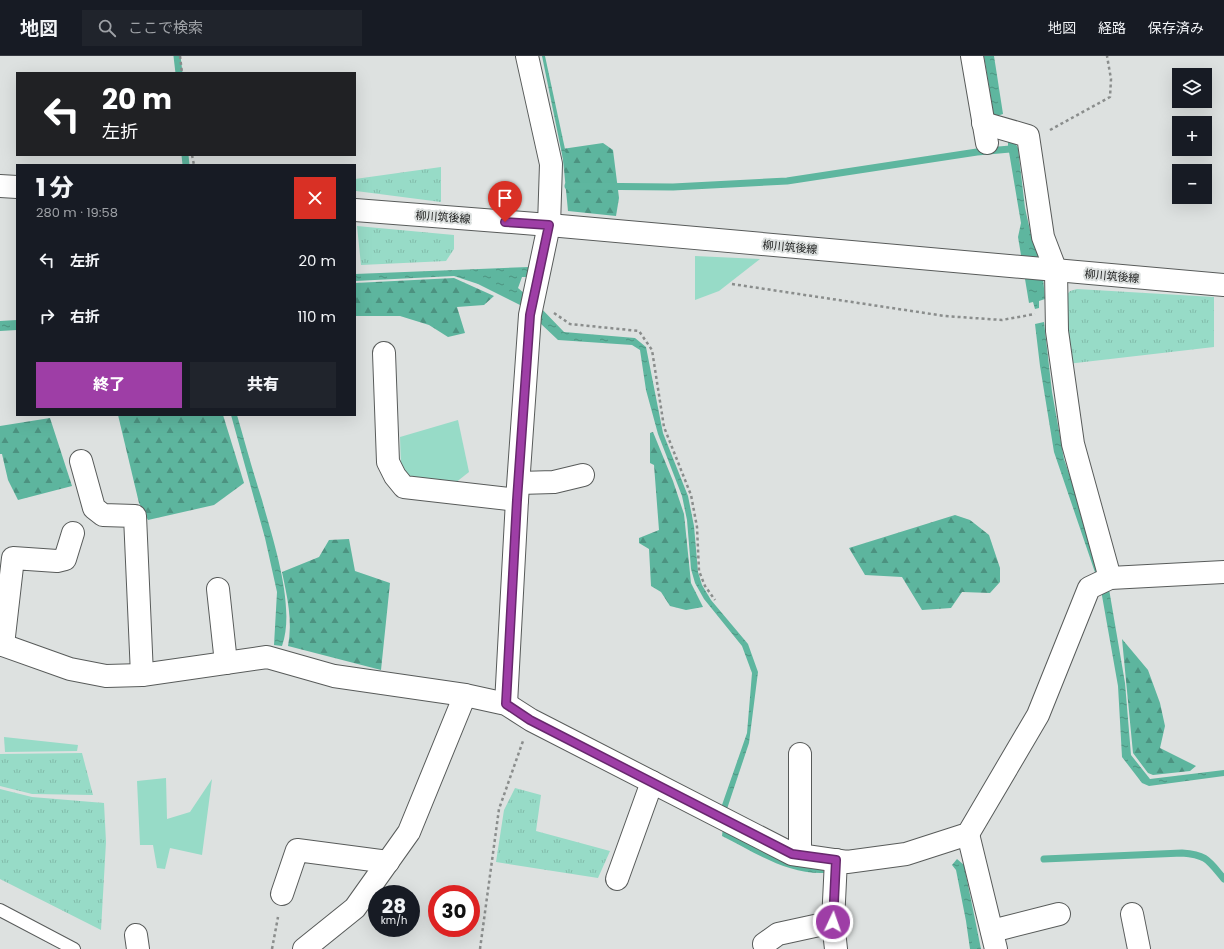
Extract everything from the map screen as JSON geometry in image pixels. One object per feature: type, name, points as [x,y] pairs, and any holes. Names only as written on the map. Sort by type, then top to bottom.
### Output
[{"type":"street","points":[[506,704],[530,315],[549,225],[551,164],[527,56]]},
{"type":"street","points":[[972,56],[985,133],[1028,136],[1043,237],[1056,271],[1057,331],[1073,444],[1110,578]]},
{"type":"street","points":[[0,186],[16,187]]},
{"type":"street","name":"柳川筑後線","points":[[356,210],[549,225],[1224,285]]},
{"type":"street","points":[[384,353],[388,462],[395,476],[404,488],[518,492],[583,476]]},
{"type":"street","points":[[81,461],[94,508],[103,515],[135,516],[142,675]]},
{"type":"street","points":[[73,533],[65,559],[57,561],[13,558],[1,644],[70,668],[106,676],[142,675],[267,657],[334,676],[465,695],[506,704],[530,720],[792,854],[847,862],[906,854],[968,834],[1038,715],[1089,588],[1110,578],[1224,572]]},
{"type":"street","points":[[218,589],[226,663]]},
{"type":"street","points":[[304,949],[355,908],[409,832],[465,695]]},
{"type":"street","points":[[800,754],[800,855]]},
{"type":"street","points":[[617,878],[652,782]]},
{"type":"street","points":[[968,834],[994,940],[1059,914]]},
{"type":"street","points":[[282,894],[296,850],[388,862]]},
{"type":"street","points":[[836,860],[833,922],[836,949]]},
{"type":"street","points":[[1132,914],[1139,949]]},
{"type":"street","points":[[764,944],[778,934],[833,922]]},
{"type":"lane","points":[[0,910],[74,949]]},
{"type":"path","points":[[180,56],[182,72]]},
{"type":"path","points":[[1030,144],[1046,132],[1110,97],[1111,79],[1107,56]]},
{"type":"path","points":[[732,284],[945,316],[1002,320],[1056,310]]},
{"type":"path","points":[[534,300],[570,324],[639,331],[652,350],[664,427],[691,495],[697,527],[699,571],[705,586],[715,600]]},
{"type":"path","points":[[480,949],[500,809],[530,720]]},
{"type":"path","points":[[272,949],[282,894]]},
{"type":"green space","points":[[603,143],[613,150],[619,198],[616,216],[568,211],[562,149]]},
{"type":"green space","points":[[441,167],[441,202],[356,191],[356,179]]},
{"type":"green space","points":[[357,226],[454,235],[454,249],[446,261],[361,265]]},
{"type":"green space","points":[[695,256],[760,259],[719,291],[695,300]]},
{"type":"green space","points":[[454,278],[494,296],[484,305],[457,307],[465,333],[448,337],[429,325],[400,316],[356,316],[356,283]]},
{"type":"green space","points":[[1077,289],[1214,297],[1214,347],[1067,364],[1065,297],[1070,291]]},
{"type":"green space","points":[[118,416],[223,416],[244,483],[214,505],[148,520],[139,503]]},
{"type":"green space","points":[[50,418],[72,486],[18,500],[8,480],[2,454],[0,454],[0,426]]},
{"type":"green space","points":[[458,420],[469,472],[450,487],[413,480],[401,467],[400,437]]},
{"type":"green space","points":[[653,432],[673,481],[684,514],[691,583],[703,607],[686,610],[670,606],[661,592],[651,586],[649,549],[639,543],[639,538],[659,530],[654,465],[650,463],[650,433]]},
{"type":"green space","points":[[955,515],[970,520],[989,535],[1000,568],[1000,582],[990,593],[962,592],[951,608],[922,610],[902,577],[865,575],[849,548]]},
{"type":"green space","points":[[349,539],[355,571],[390,583],[381,670],[288,646],[290,618],[282,572],[319,557],[329,540]]},
{"type":"green space","points":[[1122,639],[1148,670],[1160,703],[1165,726],[1160,748],[1196,766],[1190,771],[1153,775],[1148,773],[1133,753]]},
{"type":"green space","points":[[4,737],[78,745],[77,751],[5,752]]},
{"type":"green space","points":[[82,753],[93,795],[32,794],[0,786],[0,754]]},
{"type":"green space","points":[[166,778],[167,819],[190,812],[212,779],[202,855],[170,848],[165,869],[157,868],[153,845],[140,845],[137,781]]},
{"type":"green space","points":[[515,788],[541,795],[536,831],[610,851],[598,878],[496,862],[504,810]]},
{"type":"green space","points":[[0,789],[32,797],[104,803],[106,842],[101,930],[0,879]]},
{"type":"water","points":[[542,56],[545,56],[568,163],[564,164]]},
{"type":"water","points":[[984,56],[994,56],[1003,114],[994,117]]},
{"type":"water","points":[[1013,139],[1018,148],[1025,208],[1032,239],[1041,256],[1045,299],[1039,301],[1039,308],[1035,309],[1033,302],[1029,303],[1018,237],[1021,223],[1008,146],[1008,142]]},
{"type":"water","points":[[529,267],[527,277],[522,277],[518,288],[537,304],[564,332],[635,338],[646,347],[663,433],[688,496],[694,526],[698,572],[702,585],[711,600],[748,644],[758,672],[749,743],[727,809],[722,805],[747,733],[752,673],[742,646],[704,599],[695,583],[691,569],[687,520],[682,496],[658,434],[646,390],[640,350],[632,345],[558,340],[522,306],[478,284],[454,276],[356,281],[356,274]]},
{"type":"water","points":[[16,320],[16,330],[0,331],[0,321]]},
{"type":"water","points":[[1044,322],[1052,392],[1064,459],[1109,589],[1125,683],[1131,755],[1150,779],[1224,770],[1224,776],[1149,786],[1142,783],[1122,757],[1118,686],[1101,590],[1054,452],[1040,366],[1035,324]]},
{"type":"water","points":[[231,416],[237,416],[277,553],[285,593],[286,630],[282,646],[274,645],[277,592],[265,538]]},
{"type":"water","points":[[723,828],[821,867],[825,873],[811,873],[772,861],[722,836]]},
{"type":"water","points":[[957,859],[964,865],[981,949],[970,949],[956,870],[952,865]]},
{"type":"waterway","points":[[177,56],[179,72]]},
{"type":"waterway","points":[[568,186],[673,187],[787,181],[977,152],[1010,149]]},
{"type":"waterway","points":[[185,156],[186,164]]},
{"type":"waterway","points":[[1044,859],[1182,853],[1202,857],[1210,863],[1224,879]]},
{"type":"route","points":[[505,222],[549,225],[530,315],[517,500],[506,704],[530,720],[792,854],[836,860],[833,922]]}]
